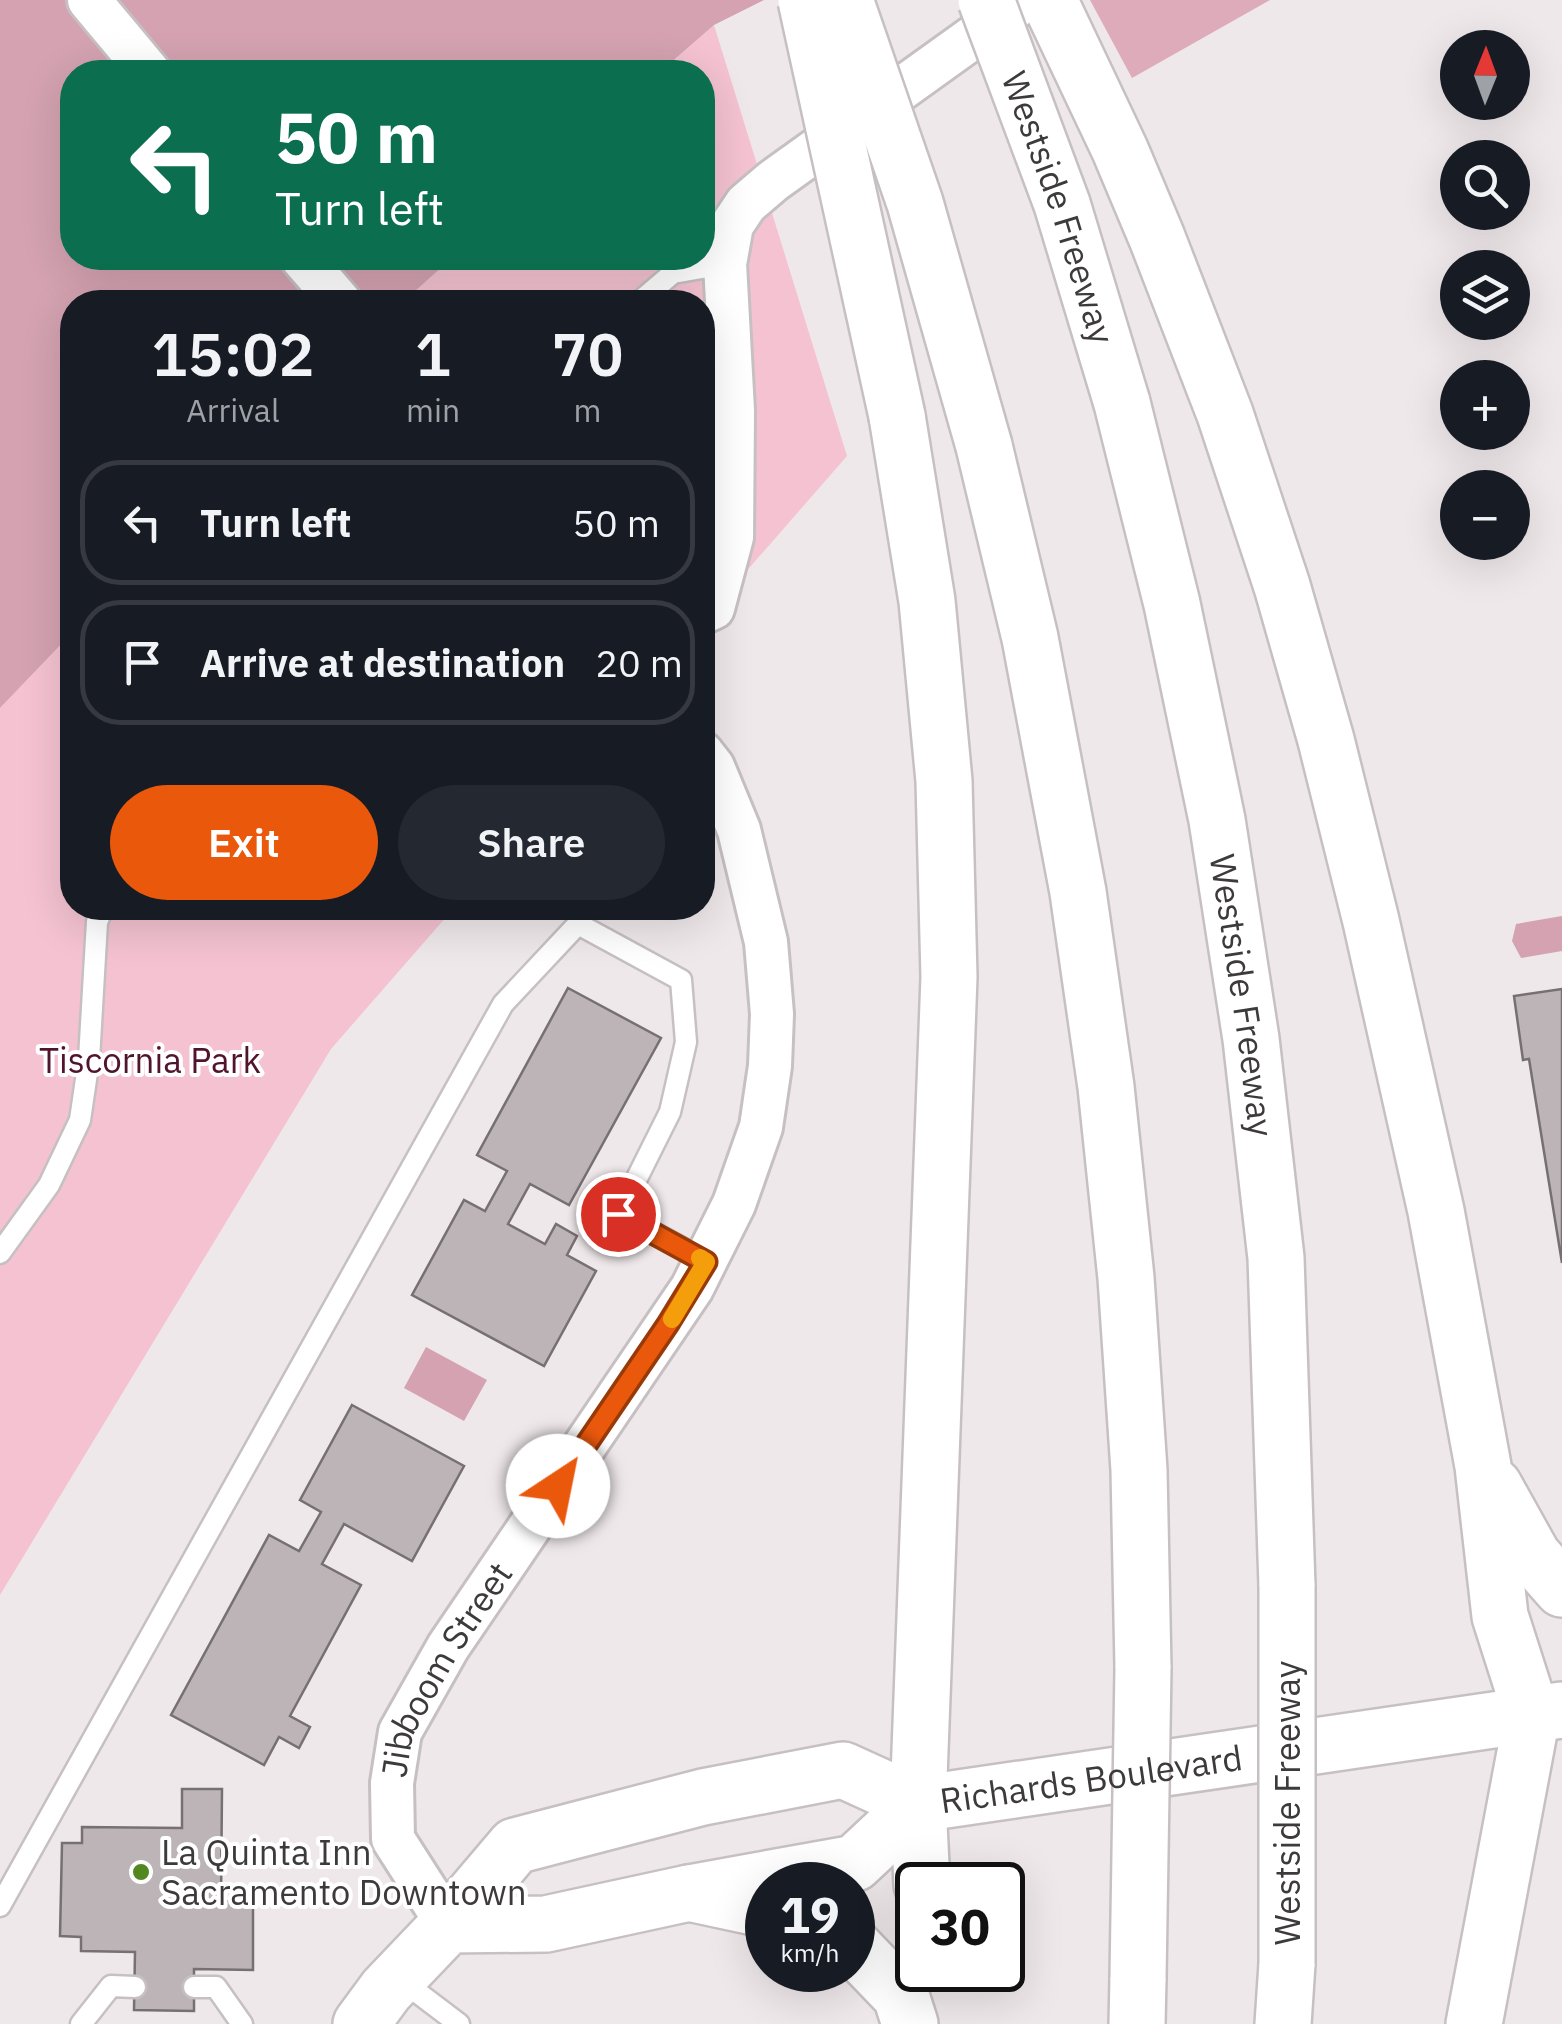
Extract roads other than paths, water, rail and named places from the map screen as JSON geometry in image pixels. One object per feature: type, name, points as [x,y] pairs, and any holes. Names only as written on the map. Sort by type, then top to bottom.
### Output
[{"type":"main road","points":[[806,0],[896,416],[927,601],[944,781],[948,977],[918,1804],[921,1862]]},
{"type":"main road","points":[[845,0],[915,204],[984,446],[1034,658],[1078,892],[1106,1088],[1126,1278],[1139,1470],[1143,1668],[1138,2001]]},
{"type":"main road","name":"Westside Freeway","points":[[986,0],[1062,204],[1122,403],[1172,604],[1217,820],[1252,1038],[1276,1258],[1287,1586],[1287,1964],[1283,2024]]},
{"type":"main road","points":[[1050,0],[1157,238],[1224,414],[1282,586],[1326,740],[1436,1211],[1483,1466],[1500,1616],[1547,1714],[1474,2024]]},
{"type":"main road","points":[[1483,1466],[1534,1556],[1562,1589]]},
{"type":"main road","name":"Richards Boulevard","points":[[448,1926],[516,1846],[682,1802],[842,1770],[918,1804],[1547,1714]]},
{"type":"main road","name":"Richards Boulevard","points":[[448,1926],[546,1924],[855,1863],[918,1804]]},
{"type":"main road","points":[[689,1894],[745,1905]]},
{"type":"main road","points":[[360,2024],[448,1926]]},
{"type":"main road","points":[[875,1969],[901,1996],[910,2024]]},
{"type":"main road","points":[[929,1992],[930,2024]]},
{"type":"street","points":[[89,0],[139,60]]},
{"type":"street","points":[[715,574],[732,537],[733,411],[725,264],[732,225],[760,192],[1025,0]]},
{"type":"street","points":[[312,270],[330,290]]},
{"type":"street","name":"Jibboom Street","points":[[448,1926],[394,1840],[392,1783],[400,1732],[448,1647],[706,1262],[734,1204],[761,1127],[770,1066],[772,1014],[766,942],[740,830],[715,774]]},
{"type":"lane","points":[[715,266],[725,264]]},
{"type":"lane","points":[[655,290],[674,274],[694,270]]},
{"type":"lane","points":[[0,1252],[49,1184],[80,1120],[89,1059],[98,920]]},
{"type":"lane","points":[[0,1906],[503,1004],[578,924],[681,980],[686,1042],[670,1112],[618,1214],[706,1262]]},
{"type":"lane","points":[[398,1978],[459,2024]]},
{"type":"lane","points":[[81,2024],[111,1986],[135,1987]]},
{"type":"lane","points":[[194,1987],[216,1988],[242,2024]]},
{"type":"place","name":"La Quinta Inn Sacramento Downtown","points":[[141,1872]]},
{"type":"park label","name":"Tiscornia Park","points":[[150,1060]]}]
